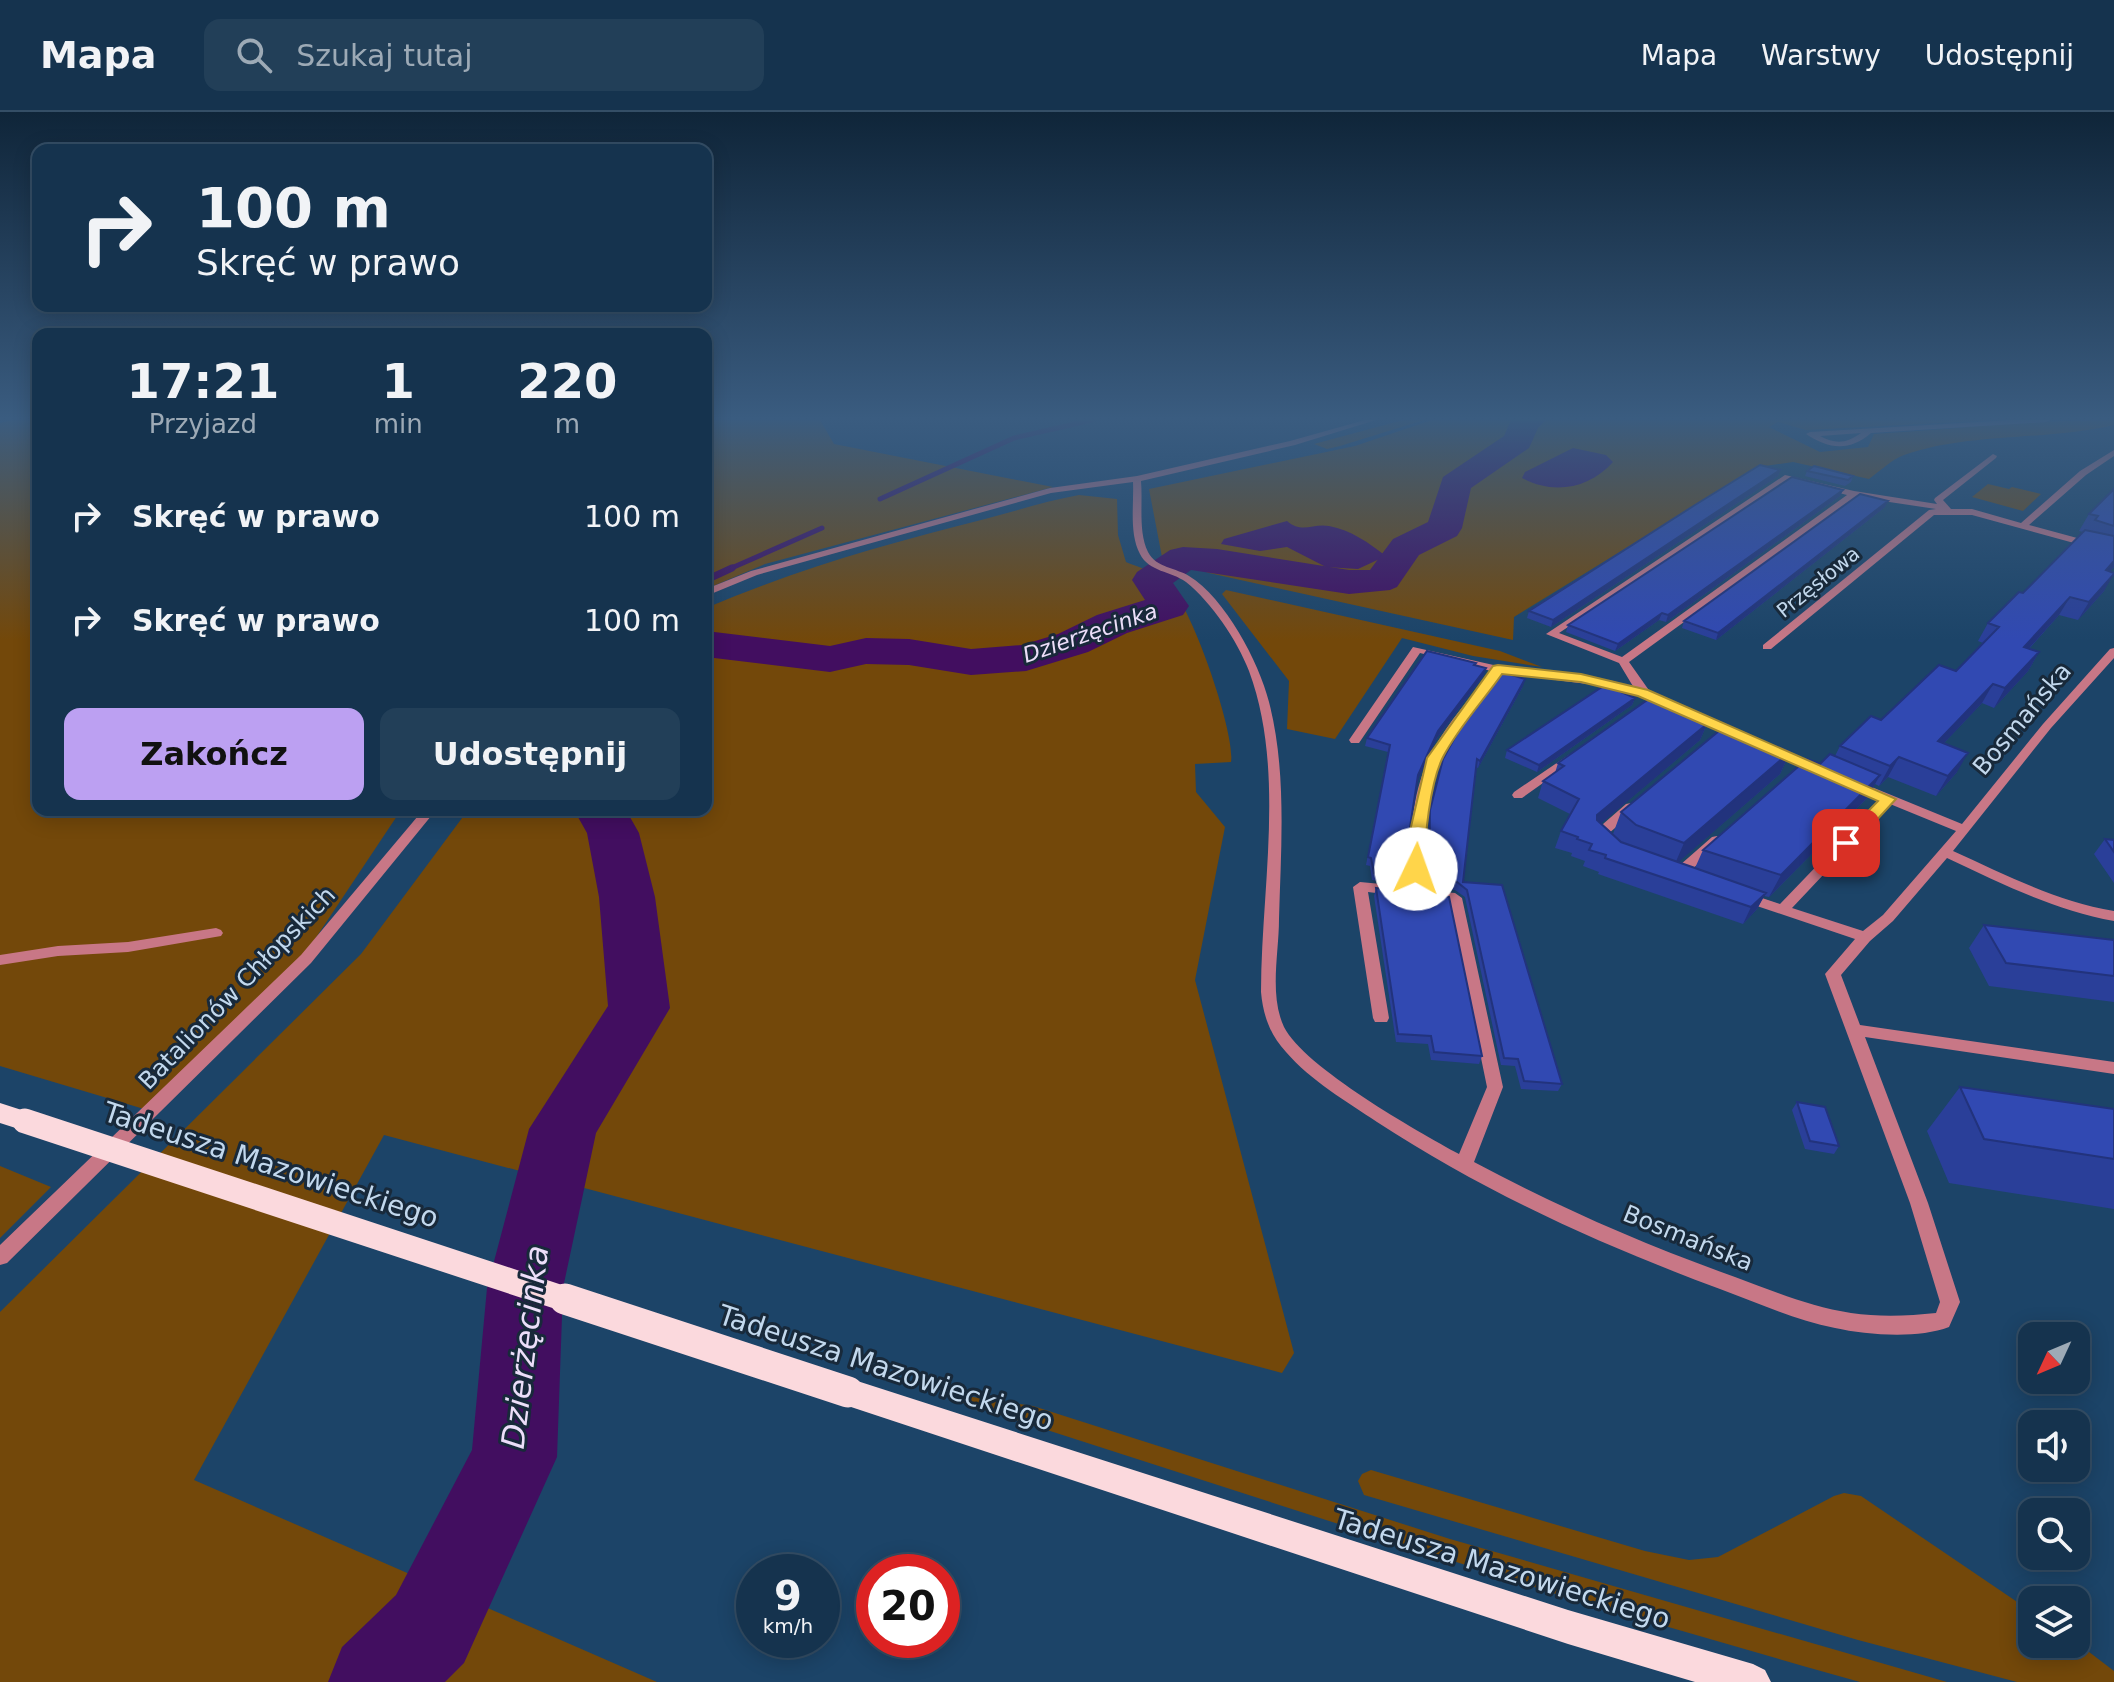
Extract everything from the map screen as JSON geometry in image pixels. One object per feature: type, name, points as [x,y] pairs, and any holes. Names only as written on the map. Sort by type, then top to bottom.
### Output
[{"type":"main road","name":"Tadeusza Mazowieckiego","points":[[12,1117],[1538,1617],[1753,1682]]},
{"type":"street","points":[[712,590],[754,573],[1042,493]]},
{"type":"street","name":"Bosmańska","points":[[1138,493],[1142,551],[1151,563],[1182,575],[1193,583],[1220,617],[1253,669],[1265,708],[1274,842],[1270,999],[1277,1029],[1327,1079],[1392,1123],[1528,1199],[1684,1268],[1822,1317],[1905,1326],[1942,1321],[1950,1302],[1919,1203],[1833,974],[1865,937],[1888,918],[1964,830],[2047,726],[2114,651]]},
{"type":"street","points":[[1643,693],[1623,661],[1551,634],[1763,493]]},
{"type":"street","points":[[1946,493],[1938,500],[1948,510]]},
{"type":"street","points":[[2022,526],[2060,493]]},
{"type":"street","points":[[1623,661],[1854,494],[1972,512],[2114,551]]},
{"type":"street","name":"Przęsłowa","points":[[1767,647],[1932,512],[1948,510]]},
{"type":"street","points":[[1355,740],[1417,649],[1498,669],[1581,678],[1643,693],[1653,699],[1641,708]]},
{"type":"street","points":[[1417,893],[1416,844],[1426,784],[1435,758],[1498,669]]},
{"type":"street","points":[[1668,705],[1720,734],[1752,741]]},
{"type":"street","points":[[1765,746],[1832,775]]},
{"type":"street","points":[[1518,795],[1580,752]]},
{"type":"street","points":[[1793,774],[1804,764]]},
{"type":"street","points":[[1846,781],[1964,830]]},
{"type":"street","points":[[1621,853],[1600,834],[1646,795]]},
{"type":"street","points":[[1782,910],[1888,799]]},
{"type":"street","name":"Batalionów Chłopskich","points":[[0,1257],[306,959],[425,816]]},
{"type":"street","points":[[1692,880],[1670,872],[1723,835]]},
{"type":"street","points":[[1945,852],[2053,902],[2087,913],[2114,916]]},
{"type":"street","points":[[1381,1018],[1360,887],[1455,898],[1495,1087],[1464,1164]]},
{"type":"street","points":[[1737,895],[1865,937]]},
{"type":"street","points":[[0,960],[58,951],[128,947],[216,933]]},
{"type":"street","points":[[1854,1030],[2114,1068]]},
{"type":"shaded area","points":[[0,493],[32,493],[32,816],[397,816],[305,954],[144,1109],[0,1066]]},
{"type":"shaded area","points":[[712,493],[1030,493],[765,564],[712,586]]},
{"type":"shaded area","points":[[1150,493],[1715,493],[1514,617],[1513,640],[1209,573],[1162,557]]},
{"type":"shaded area","points":[[1977,493],[2041,494],[2023,511],[1972,497]]},
{"type":"shaded area","points":[[1079,495],[1117,499],[1118,535],[1126,562],[1161,577],[1175,592],[1198,638],[1219,696],[1231,747],[1231,762],[1195,764],[1196,792],[1225,827],[1195,980],[1294,1353],[1282,1373],[384,1135],[194,1480],[657,1682],[0,1682],[0,1312],[361,954],[464,816],[712,816],[712,606],[844,558]]},
{"type":"shaded area","points":[[1287,521],[1298,527],[1323,525],[1345,531],[1386,556],[1358,569],[1326,567],[1287,547],[1260,551],[1221,544],[1224,539]]},
{"type":"shaded area","points":[[1226,590],[1500,651],[1542,667],[1473,656],[1402,638],[1335,739],[1287,729],[1289,681],[1222,594]]},
{"type":"shaded area","points":[[0,1166],[51,1187],[0,1238]]},
{"type":"shaded area","points":[[952,1394],[1033,1406],[1450,1539],[1947,1682],[1860,1682],[1568,1598],[951,1399]]},
{"type":"shaded area","points":[[1371,1470],[1645,1551],[1689,1560],[1718,1557],[1834,1496],[1844,1493],[1861,1496],[2018,1603],[2018,1658],[2090,1658],[2090,1653],[2114,1671],[2114,1682],[2017,1682],[1858,1640],[1364,1495],[1358,1481],[1362,1474]]},
{"type":"building","points":[[1714,493],[1745,493],[1553,620],[1529,611]]},
{"type":"building","points":[[1767,493],[1838,493],[1668,615],[1662,613],[1618,644],[1568,625]]},
{"type":"building","points":[[2110,493],[2114,493],[2114,526],[2095,520],[2098,516],[2089,514]]},
{"type":"building","points":[[1860,494],[1888,501],[1718,633],[1684,621]]},
{"type":"building","points":[[2085,530],[2114,536],[2114,561],[2106,570],[2114,574],[2089,602],[2070,597],[2024,647],[2039,652],[2005,688],[1993,684],[1938,741],[1968,753],[1948,776],[1899,757],[1890,766],[1840,746],[1871,716],[1881,720],[1939,665],[1956,671],[1999,627],[1988,623],[2019,592],[2023,593]]},
{"type":"building","points":[[1427,651],[1486,668],[1438,731],[1418,775],[1410,827],[1409,877],[1374,873],[1371,858],[1368,857],[1390,745],[1367,738]]},
{"type":"building","points":[[1502,672],[1525,679],[1480,761],[1477,759],[1463,882],[1502,885],[1562,1084],[1524,1081],[1518,1059],[1504,1058],[1467,890],[1457,882],[1429,880],[1430,810],[1443,759],[1463,723]]},
{"type":"building","points":[[1605,685],[1635,698],[1539,765],[1507,750]]},
{"type":"building","points":[[1653,696],[1706,718],[1701,722],[1707,724],[1597,815],[1597,820],[1621,842],[1766,893],[1751,907],[1605,858],[1606,855],[1589,850],[1592,844],[1561,831],[1579,799],[1543,781],[1564,766],[1558,763]]},
{"type":"building","points":[[1725,726],[1790,752],[1684,843],[1636,825],[1621,812]]},
{"type":"building","points":[[1830,754],[1880,775],[1781,875],[1703,850],[1807,759],[1820,764]]},
{"type":"building","points":[[2105,839],[2114,840],[2114,852]]},
{"type":"building","points":[[1376,888],[1449,897],[1482,1056],[1434,1052],[1431,1036],[1398,1034]]},
{"type":"building","points":[[1984,925],[2114,940],[2114,976],[2006,963]]},
{"type":"building","points":[[1960,1087],[2114,1109],[2114,1159],[1984,1139]]},
{"type":"building","points":[[1797,1102],[1825,1107],[1839,1146],[1810,1141]]},
{"type":"waterway","points":[[880,499],[893,493]]},
{"type":"waterway","name":"Dzierżęcinka","points":[[712,645],[830,659],[866,651],[909,652],[971,662],[1026,658],[1073,643],[1112,624],[1169,606],[1151,580],[1183,558],[1217,560],[1349,582],[1376,582],[1383,579],[1406,547],[1444,528],[1453,493]]},
{"type":"waterway","points":[[727,570],[822,528]]},
{"type":"waterway","points":[[712,577],[732,568]]},
{"type":"waterway","name":"Dzierżęcinka","points":[[377,1682],[430,1629],[514,1457],[525,1288],[563,1129],[639,1008],[627,897],[613,833],[603,816]]},
{"type":"route","points":[[1416,869],[1416,844],[1426,784],[1435,758],[1498,669],[1581,678],[1643,693],[1888,799],[1846,843]]}]
